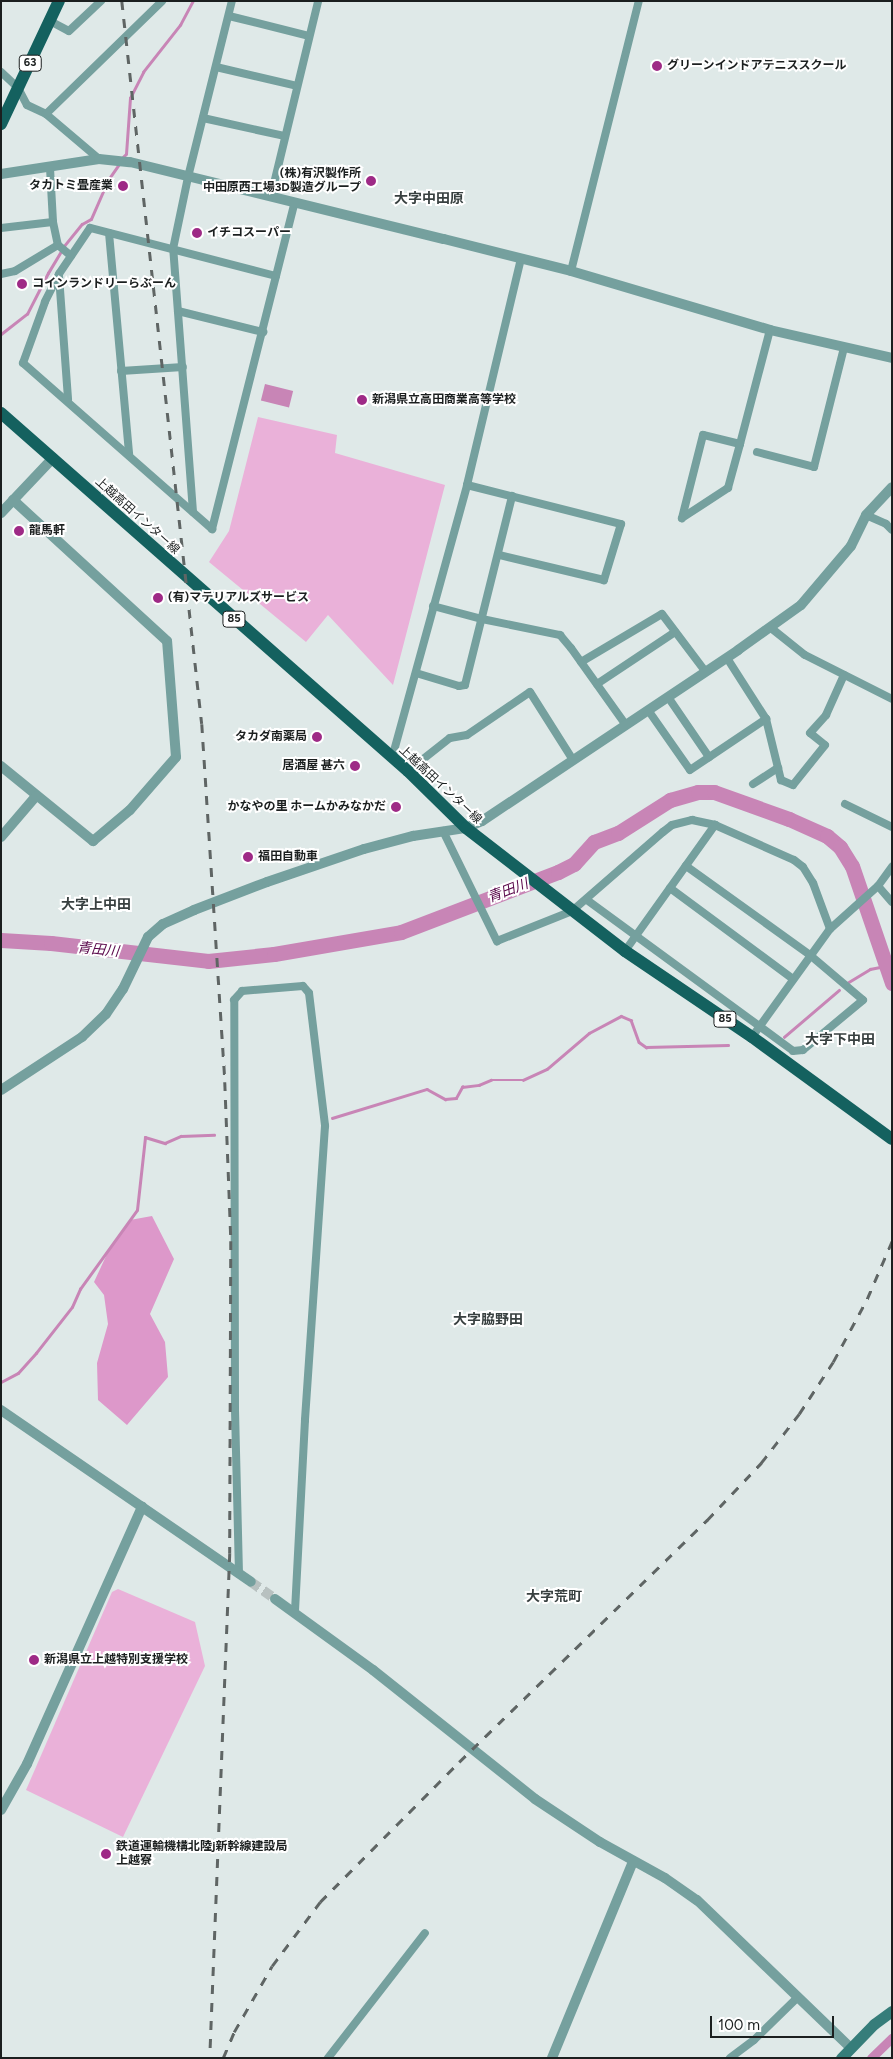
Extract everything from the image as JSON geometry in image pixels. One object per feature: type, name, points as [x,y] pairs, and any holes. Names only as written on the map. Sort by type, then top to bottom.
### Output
[{"type":"main road","name":"63","points":[[3,118],[59,1]]},
{"type":"main road","name":"上越高田インター線","points":[[1,412],[408,771],[466,828],[625,951],[752,1037],[892,1139]]},
{"type":"main road","points":[[841,2058],[874,2024],[892,2011]]},
{"type":"street","points":[[50,21],[69,31],[101,1]]},
{"type":"street","points":[[46,114],[162,1]]},
{"type":"street","points":[[193,512],[183,366],[172,249],[232,1]]},
{"type":"street","points":[[271,196],[318,1]]},
{"type":"street","points":[[571,271],[639,1]]},
{"type":"street","points":[[229,16],[309,36]]},
{"type":"street","points":[[216,67],[297,86]]},
{"type":"street","points":[[1,72],[18,88],[28,105],[46,114],[99,160]]},
{"type":"street","points":[[203,118],[284,136]]},
{"type":"street","points":[[1,174],[99,160],[130,162],[571,271],[770,330],[892,358]]},
{"type":"street","points":[[50,168],[53,222],[58,246],[69,254]]},
{"type":"street","points":[[276,276],[90,228],[69,254],[45,302],[23,363],[68,400],[212,529],[295,202]]},
{"type":"street","points":[[1,228],[53,222]]},
{"type":"street","points":[[109,233],[129,454]]},
{"type":"street","points":[[1,274],[15,271],[58,246]]},
{"type":"street","points":[[392,758],[467,484],[521,259]]},
{"type":"street","points":[[59,274],[68,400]]},
{"type":"street","points":[[178,311],[263,332]]},
{"type":"street","points":[[740,444],[704,435],[682,518],[728,488],[740,444],[770,330]]},
{"type":"street","points":[[757,452],[814,467],[844,348]]},
{"type":"street","points":[[121,371],[183,366]]},
{"type":"street","points":[[1,513],[53,458]]},
{"type":"street","points":[[467,484],[621,524],[604,580],[498,555]]},
{"type":"street","points":[[1,1090],[68,1047],[106,1014],[123,989],[141,949],[157,928],[194,910],[364,849],[413,836],[466,828],[494,814],[771,628],[801,605],[850,546],[866,515],[892,486]]},
{"type":"street","points":[[416,673],[459,686],[465,685],[512,496]]},
{"type":"street","points":[[1,766],[93,841],[130,810],[176,757],[167,641],[13,500]]},
{"type":"street","points":[[866,515],[886,524],[892,530]]},
{"type":"street","points":[[433,606],[482,619],[560,635],[626,725]]},
{"type":"street","points":[[581,662],[662,614],[705,671]]},
{"type":"street","points":[[771,628],[805,655],[892,699]]},
{"type":"street","points":[[597,684],[675,632]]},
{"type":"street","points":[[726,658],[766,718],[781,780],[793,785],[825,745],[810,733],[826,714],[844,675]]},
{"type":"street","points":[[408,771],[450,738],[467,735],[530,692],[573,760]]},
{"type":"street","points":[[668,696],[709,757]]},
{"type":"street","points":[[648,710],[690,770],[766,718]]},
{"type":"street","points":[[753,784],[778,768]]},
{"type":"street","points":[[1,837],[36,796]]},
{"type":"street","points":[[845,804],[892,827]]},
{"type":"street","points":[[443,831],[482,914],[497,941],[572,911],[672,825],[692,820],[715,825],[784,854],[803,867],[813,883],[830,928]]},
{"type":"street","points":[[625,951],[715,825]]},
{"type":"street","points":[[587,900],[761,1025],[793,1051],[804,1050],[863,1000],[810,955],[686,866]]},
{"type":"street","points":[[752,1037],[830,928],[878,886],[892,868]]},
{"type":"street","points":[[878,886],[892,902]]},
{"type":"street","points":[[670,888],[793,979]]},
{"type":"street","points":[[239,1574],[235,1408],[234,1000],[242,991],[302,986],[309,993],[325,1126],[305,1420],[295,1614]]},
{"type":"street","points":[[1,1410],[251,1582]]},
{"type":"street","points":[[1,1810],[27,1764],[142,1507]]},
{"type":"street","points":[[275,1599],[373,1670],[535,1800],[633,1861],[682,1888],[710,1910],[850,2048]]},
{"type":"street","points":[[552,2058],[633,1861]]},
{"type":"street","points":[[328,2058],[425,1933]]},
{"type":"street","points":[[730,2058],[754,2040],[798,1997]]},
{"type":"shaded area","points":[[265,384],[293,391],[289,408],[261,400]]},
{"type":"shaded area","points":[[258,417],[337,435],[335,453],[445,485],[393,685],[328,615],[306,642],[209,562],[229,531]]},
{"type":"shaded area","points":[[152,1216],[174,1259],[150,1314],[165,1342],[168,1377],[127,1425],[98,1400],[97,1363],[108,1324],[104,1295],[94,1282],[107,1254],[130,1220]]},
{"type":"shaded area","points":[[118,1589],[195,1622],[205,1666],[123,1837],[26,1790],[112,1592]]},
{"type":"waterway","points":[[123,157],[126,154],[130,98],[143,72],[180,25],[193,1]]},
{"type":"waterway","points":[[1,334],[27,314],[64,246],[82,224],[91,219],[108,180],[119,164]]},
{"type":"waterway","name":"青田川","points":[[1,940],[51,943],[208,961],[274,954],[401,932],[558,872],[574,864],[594,842],[618,833],[670,800],[698,792],[714,792],[789,819],[827,836],[840,847],[852,866],[892,983]]},
{"type":"waterway","points":[[847,983],[870,969],[885,966]]},
{"type":"waterway","points":[[784,1037],[839,990]]},
{"type":"waterway","points":[[332,1118],[427,1089],[445,1099],[456,1098],[462,1087],[479,1085],[491,1080],[523,1080],[547,1069],[589,1033],[621,1016],[631,1020],[639,1042],[646,1047],[728,1045]]},
{"type":"waterway","points":[[1,1382],[18,1373],[36,1353],[72,1307],[80,1289],[137,1210],[145,1137],[165,1143],[181,1136],[214,1135]]},
{"type":"waterway","points":[[871,2058],[892,2038]]},
{"type":"tunnel","points":[[251,1582],[275,1599]]},
{"type":"railway","points":[[122,1],[202,724],[225,1082],[231,1241],[230,1553],[210,2058]]},
{"type":"railway","points":[[223,2058],[234,2032],[272,1966],[320,1902],[459,1762],[707,1520],[761,1463],[799,1414],[833,1362],[867,1299],[892,1241]]},
{"type":"place","name":"グリーンインドアテニススクール","points":[[657,66]]},
{"type":"place","name":"(株)有沢製作所 中田原西工場3D製造グループ","points":[[371,181]]},
{"type":"place","name":"タカトミ畳産業","points":[[123,186]]},
{"type":"place","name":"イチコスーパー","points":[[197,233]]},
{"type":"place","name":"コインランドリーらぶーん","points":[[22,284]]},
{"type":"place","name":"新潟県立高田商業高等学校","points":[[362,400]]},
{"type":"place","name":"龍馬軒","points":[[19,531]]},
{"type":"place","name":"(有)マテリアルズサービス","points":[[158,598]]},
{"type":"place","name":"タカダ南薬局","points":[[317,737]]},
{"type":"place","name":"居酒屋 甚六","points":[[355,766]]},
{"type":"place","name":"かなやの里 ホームかみなかだ","points":[[396,807]]},
{"type":"place","name":"福田自動車","points":[[248,857]]},
{"type":"place","name":"新潟県立上越特別支援学校","points":[[34,1660]]},
{"type":"place","name":"鉄道運輸機構北陸j新幹線建設局 上越寮","points":[[106,1854]]},
{"type":"district","name":"大字中田原","points":[[429,199]]},
{"type":"district","name":"大字上中田","points":[[96,905]]},
{"type":"district","name":"大字下中田","points":[[840,1040]]},
{"type":"district","name":"大字脇野田","points":[[488,1320]]},
{"type":"district","name":"大字荒町","points":[[554,1597]]}]
